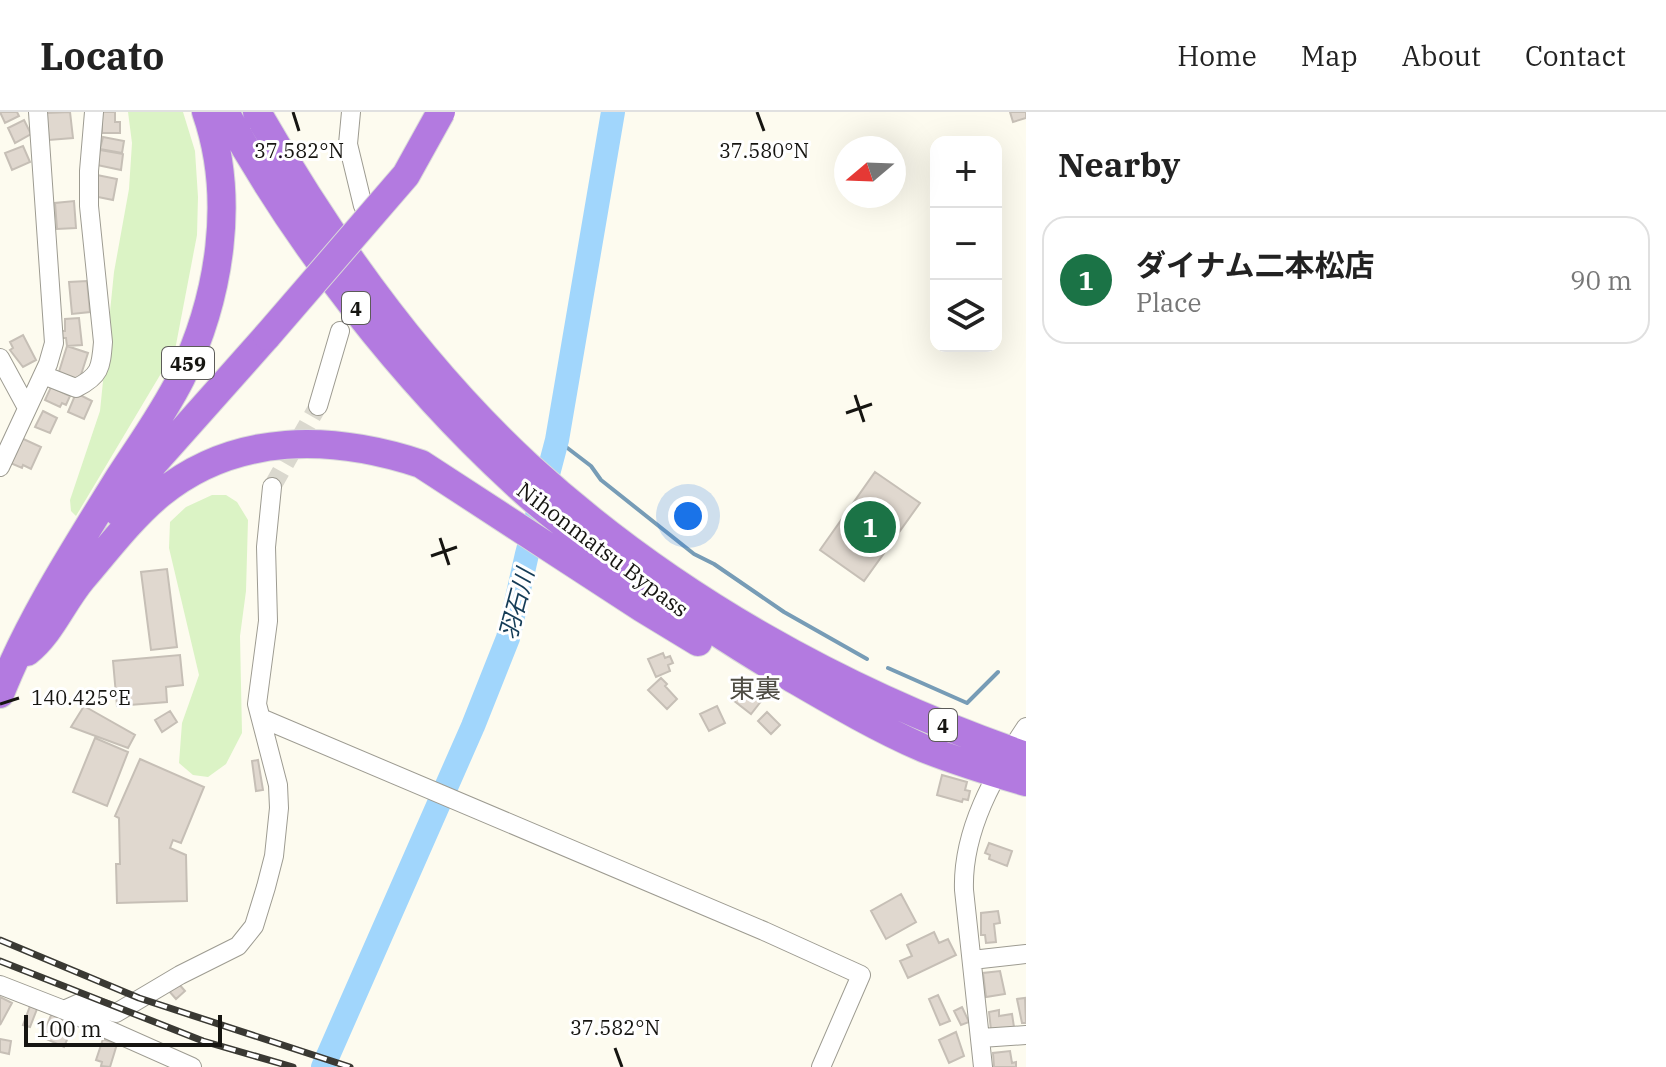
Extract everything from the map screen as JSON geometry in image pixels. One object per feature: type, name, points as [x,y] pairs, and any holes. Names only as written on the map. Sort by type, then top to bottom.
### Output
[{"type":"highway","name":"459","points":[[0,694],[20,649],[55,585],[180,380],[204,322],[220,246],[222,219],[219,159],[206,112]]},
{"type":"highway","name":"Nihonmatsu Bypass","points":[[225,112],[248,154],[347,296],[435,403],[521,474]]},
{"type":"highway","points":[[55,585],[73,565],[153,451],[263,332],[378,191],[405,156],[428,112]]},
{"type":"highway","name":"459","points":[[0,707],[60,591],[154,463],[263,332],[406,175],[441,112]]},
{"type":"highway","name":"Nihonmatsu Bypass","points":[[261,118],[310,201],[396,321],[568,530],[736,647],[850,711],[922,747],[1011,760]]},
{"type":"highway","points":[[27,652],[41,641],[68,596],[119,535],[159,495],[213,462],[268,446],[342,444],[382,451],[421,464],[513,522],[568,530]]},
{"type":"highway","name":"Nihonmatsu Bypass","points":[[568,530],[656,569],[797,656],[1011,760],[1026,782]]},
{"type":"street","points":[[0,467],[53,353],[54,324],[38,112]]},
{"type":"street","points":[[43,375],[76,388],[95,377],[102,362],[103,342],[89,194],[94,112]]},
{"type":"street","points":[[351,112],[348,144],[351,167],[363,206]]},
{"type":"street","points":[[318,406],[340,331]]},
{"type":"street","points":[[0,358],[26,406]]},
{"type":"street","points":[[64,1010],[82,1002],[116,1013],[180,975],[238,946],[254,926],[270,874],[278,825],[278,785],[257,704],[268,621],[266,547],[272,487]]},
{"type":"street","points":[[261,718],[861,975],[821,1067]]},
{"type":"street","points":[[983,1067],[964,890],[964,863],[972,831],[1026,727]]},
{"type":"street","points":[[972,960],[1026,954]]},
{"type":"street","points":[[0,985],[192,1067]]},
{"type":"street","points":[[981,1038],[1026,1035]]},
{"type":"green space","points":[[128,112],[183,112],[195,151],[197,235],[175,350],[76,516],[71,511],[70,500],[100,411],[114,272],[129,189],[132,143]]},
{"type":"green space","points":[[212,495],[226,495],[237,502],[248,520],[246,591],[240,636],[242,733],[226,764],[208,777],[193,775],[179,763],[182,723],[199,675],[169,548],[170,522],[186,507]]},
{"type":"building","points":[[0,112],[17,112],[19,116],[5,123]]},
{"type":"building","points":[[70,112],[73,138],[49,140],[46,113]]},
{"type":"building","points":[[102,112],[115,112],[115,122],[120,122],[120,133],[102,133]]},
{"type":"building","points":[[1010,112],[1026,112],[1026,118],[1013,122]]},
{"type":"building","points":[[24,120],[31,134],[15,143],[8,128]]},
{"type":"building","points":[[103,137],[124,141],[122,153],[100,149]]},
{"type":"building","points":[[23,146],[30,162],[12,170],[5,153]]},
{"type":"building","points":[[100,150],[123,154],[121,170],[97,165]]},
{"type":"building","points":[[97,175],[117,179],[113,200],[93,196]]},
{"type":"building","points":[[74,201],[76,228],[57,229],[55,203]]},
{"type":"building","points":[[87,281],[90,312],[72,314],[69,282]]},
{"type":"building","points":[[79,318],[82,345],[67,346],[66,338],[61,338],[60,331],[65,331],[65,319]]},
{"type":"building","points":[[23,335],[36,360],[23,367],[10,350],[13,348],[10,342]]},
{"type":"building","points":[[67,346],[88,353],[79,381],[58,375]]},
{"type":"building","points":[[51,387],[70,396],[66,405],[62,403],[60,407],[45,400]]},
{"type":"building","points":[[76,393],[92,401],[84,419],[68,412]]},
{"type":"building","points":[[43,411],[57,418],[50,433],[35,427]]},
{"type":"building","points":[[19,437],[41,447],[31,469],[8,462]]},
{"type":"building","points":[[875,472],[920,503],[864,581],[820,550]]},
{"type":"building","points":[[167,569],[177,647],[151,650],[141,572]]},
{"type":"building","points":[[663,653],[665,658],[670,656],[673,663],[668,665],[670,671],[656,677],[648,659]]},
{"type":"building","points":[[180,655],[183,685],[166,687],[167,702],[117,706],[113,661]]},
{"type":"building","points":[[661,678],[677,699],[667,709],[648,690]]},
{"type":"building","points":[[743,686],[762,700],[751,714],[733,700]]},
{"type":"building","points":[[84,706],[135,735],[128,748],[71,727]]},
{"type":"building","points":[[717,706],[725,723],[709,731],[700,714]]},
{"type":"building","points":[[170,711],[177,722],[162,732],[155,720]]},
{"type":"building","points":[[767,712],[780,725],[771,734],[758,721]]},
{"type":"building","points":[[95,738],[128,752],[107,806],[73,792]]},
{"type":"building","points":[[140,759],[204,787],[181,843],[173,840],[170,848],[186,855],[187,901],[117,903],[119,818],[115,816]]},
{"type":"building","points":[[258,760],[263,790],[256,791],[252,761]]},
{"type":"building","points":[[942,775],[967,782],[965,790],[970,791],[968,800],[963,799],[962,802],[937,795]]},
{"type":"building","points":[[989,843],[1012,851],[1007,866],[989,859],[990,855],[985,853]]},
{"type":"building","points":[[901,894],[916,922],[886,939],[871,911]]},
{"type":"building","points":[[998,911],[1000,923],[994,924],[996,942],[986,943],[985,935],[981,935],[981,913]]},
{"type":"building","points":[[934,932],[939,943],[948,939],[956,955],[908,978],[900,961],[912,956],[907,945]]},
{"type":"building","points":[[1000,971],[1005,994],[986,997],[983,973]]},
{"type":"building","points":[[178,983],[185,991],[176,999],[169,991]]},
{"type":"building","points":[[938,995],[950,1021],[940,1025],[929,999]]},
{"type":"building","points":[[0,997],[12,1003],[0,1025]]},
{"type":"building","points":[[1025,998],[1026,1023],[1022,1023],[1017,999]]},
{"type":"building","points":[[30,1006],[37,1009],[30,1027],[23,1025]]},
{"type":"building","points":[[962,1007],[969,1022],[961,1025],[954,1011]]},
{"type":"building","points":[[999,1010],[999,1016],[1012,1014],[1014,1027],[991,1030],[989,1012]]},
{"type":"building","points":[[52,1013],[66,1019],[63,1027],[71,1030],[64,1047],[42,1037]]},
{"type":"building","points":[[956,1032],[964,1056],[949,1063],[939,1040]]},
{"type":"building","points":[[0,1039],[11,1041],[9,1054],[0,1052]]},
{"type":"building","points":[[103,1039],[117,1044],[110,1067],[101,1066],[102,1062],[96,1060]]},
{"type":"building","points":[[1010,1051],[1016,1067],[994,1067],[993,1053]]},
{"type":"waterway","name":"羽石川","points":[[323,1067],[473,726],[508,638],[557,440],[613,112]]},
{"type":"waterway","points":[[557,440],[591,466],[601,480],[694,554],[714,564],[784,612],[867,659]]},
{"type":"waterway","points":[[888,668],[967,703],[998,672]]},
{"type":"tunnel","points":[[272,487],[318,406]]},
{"type":"railway","points":[[0,940],[139,998],[350,1067]]},
{"type":"railway","points":[[0,961],[203,1041],[293,1067]]},
{"type":"place","name":"ダイナム二本松店","points":[[870,527]]},
{"type":"district","name":"東裏","points":[[755,688]]}]
